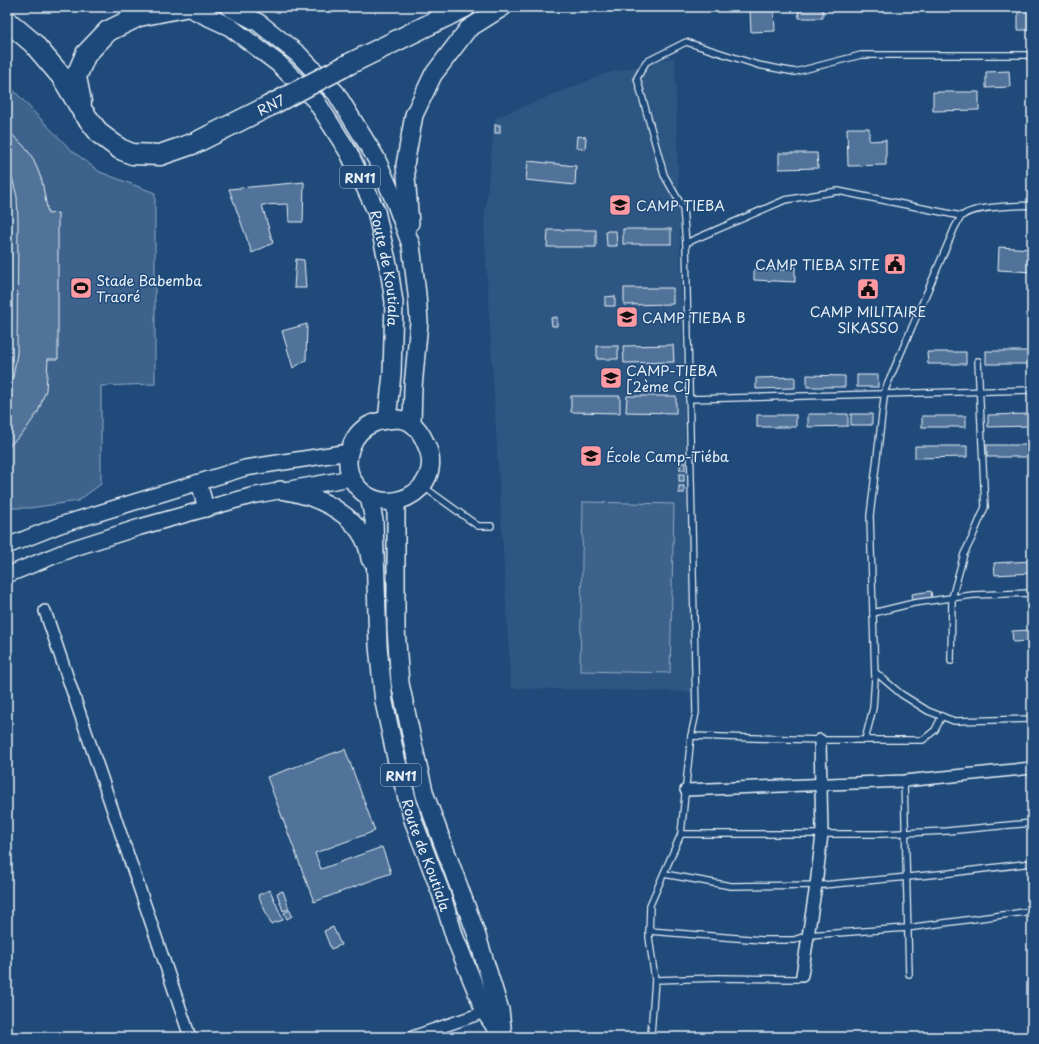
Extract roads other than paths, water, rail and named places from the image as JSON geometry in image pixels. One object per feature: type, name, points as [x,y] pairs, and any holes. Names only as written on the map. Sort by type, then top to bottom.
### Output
[{"type":"highway","name":"RN7","points":[[83,112],[76,78],[86,54],[108,31],[139,16],[186,7]]},
{"type":"highway","name":"RN7","points":[[7,21],[33,43],[62,77],[83,112],[100,134],[120,149],[132,154],[160,155],[195,143],[349,64],[465,7]]},
{"type":"main road","name":"Route de Koutiala","points":[[186,7],[230,27],[279,64],[316,101],[349,153],[376,210],[389,269],[394,302],[392,374],[387,420]]},
{"type":"main road","name":"RN11","points":[[229,7],[259,23],[298,54],[336,93],[376,158],[396,204],[411,245]]},
{"type":"main road","name":"RN11","points":[[412,424],[413,387],[419,322],[405,165],[414,115],[433,75],[468,29],[503,7]]},
{"type":"main road","points":[[398,419],[412,424],[424,438],[429,450],[431,464],[427,478],[419,490],[408,498],[396,502],[381,501],[369,497],[359,489],[352,478],[348,465],[349,452],[354,440],[362,430],[373,423],[398,419]]},
{"type":"main road","points":[[280,490],[297,492],[320,500],[340,512],[357,529],[369,554],[375,607]]},
{"type":"main road","name":"Route de Koutiala","points":[[369,497],[374,520],[375,607],[378,646],[384,702],[396,758],[411,813],[441,893],[455,938],[485,1012],[502,1037]]},
{"type":"main road","name":"Route de Koutiala","points":[[396,502],[396,629],[400,683],[414,753],[425,795],[476,933],[500,1010],[502,1037]]},
{"type":"street","points":[[7,546],[60,525],[246,468],[349,452]]},
{"type":"street","points":[[7,575],[71,549],[251,496],[352,478]]},
{"type":"street","points":[[198,482],[206,509]]},
{"type":"street","points":[[44,612],[190,1037]]},
{"type":"street","points":[[802,975],[816,885],[822,834],[820,740]]},
{"type":"street","points":[[686,790],[904,781],[1032,768]]},
{"type":"street","points":[[412,1037],[485,1012]]},
{"type":"lane","points":[[652,1037],[655,980],[649,931],[650,905],[681,834],[691,736],[696,713],[688,399],[686,243],[683,208],[664,175],[637,78],[646,62],[686,42],[758,65],[795,72],[861,55],[1032,55]]},
{"type":"lane","points":[[686,243],[785,200],[838,191],[961,216]]},
{"type":"lane","points":[[865,740],[873,708],[874,672],[870,516],[885,390],[961,216],[970,211],[1032,205]]},
{"type":"lane","points":[[951,661],[952,598],[964,554],[985,507],[978,361]]},
{"type":"lane","points":[[688,399],[1032,390]]},
{"type":"lane","points":[[422,486],[478,526],[491,526]]},
{"type":"lane","points":[[873,613],[914,603],[973,595],[1032,594]]},
{"type":"lane","points":[[874,672],[901,694],[928,711],[954,721],[1032,719]]},
{"type":"lane","points":[[691,736],[820,740],[923,740],[935,730],[942,716]]},
{"type":"lane","points":[[904,781],[908,974]]},
{"type":"lane","points":[[681,834],[905,833],[947,831],[1032,822]]},
{"type":"lane","points":[[664,874],[731,886],[816,885],[906,878],[1032,864]]},
{"type":"lane","points":[[649,931],[762,940],[794,940],[808,935],[907,928],[1032,911]]},
{"type":"lane","points":[[655,980],[719,978],[798,979],[802,975]]},
{"type":"place","name":"CAMP TIEBA","points":[[620,205]]},
{"type":"place","name":"CAMP TIEBA SITE","points":[[895,264]]},
{"type":"place","name":"Stade Babemba Traoré","points":[[81,288]]},
{"type":"place","name":"CAMP MILITAIRE SIKASSO","points":[[868,289]]},
{"type":"place","name":"CAMP TIEBA B","points":[[627,317]]},
{"type":"place","name":"CAMP-TIEBA [2ème C]","points":[[611,378]]},
{"type":"place","name":"École Camp-Tiéba","points":[[591,456]]}]
